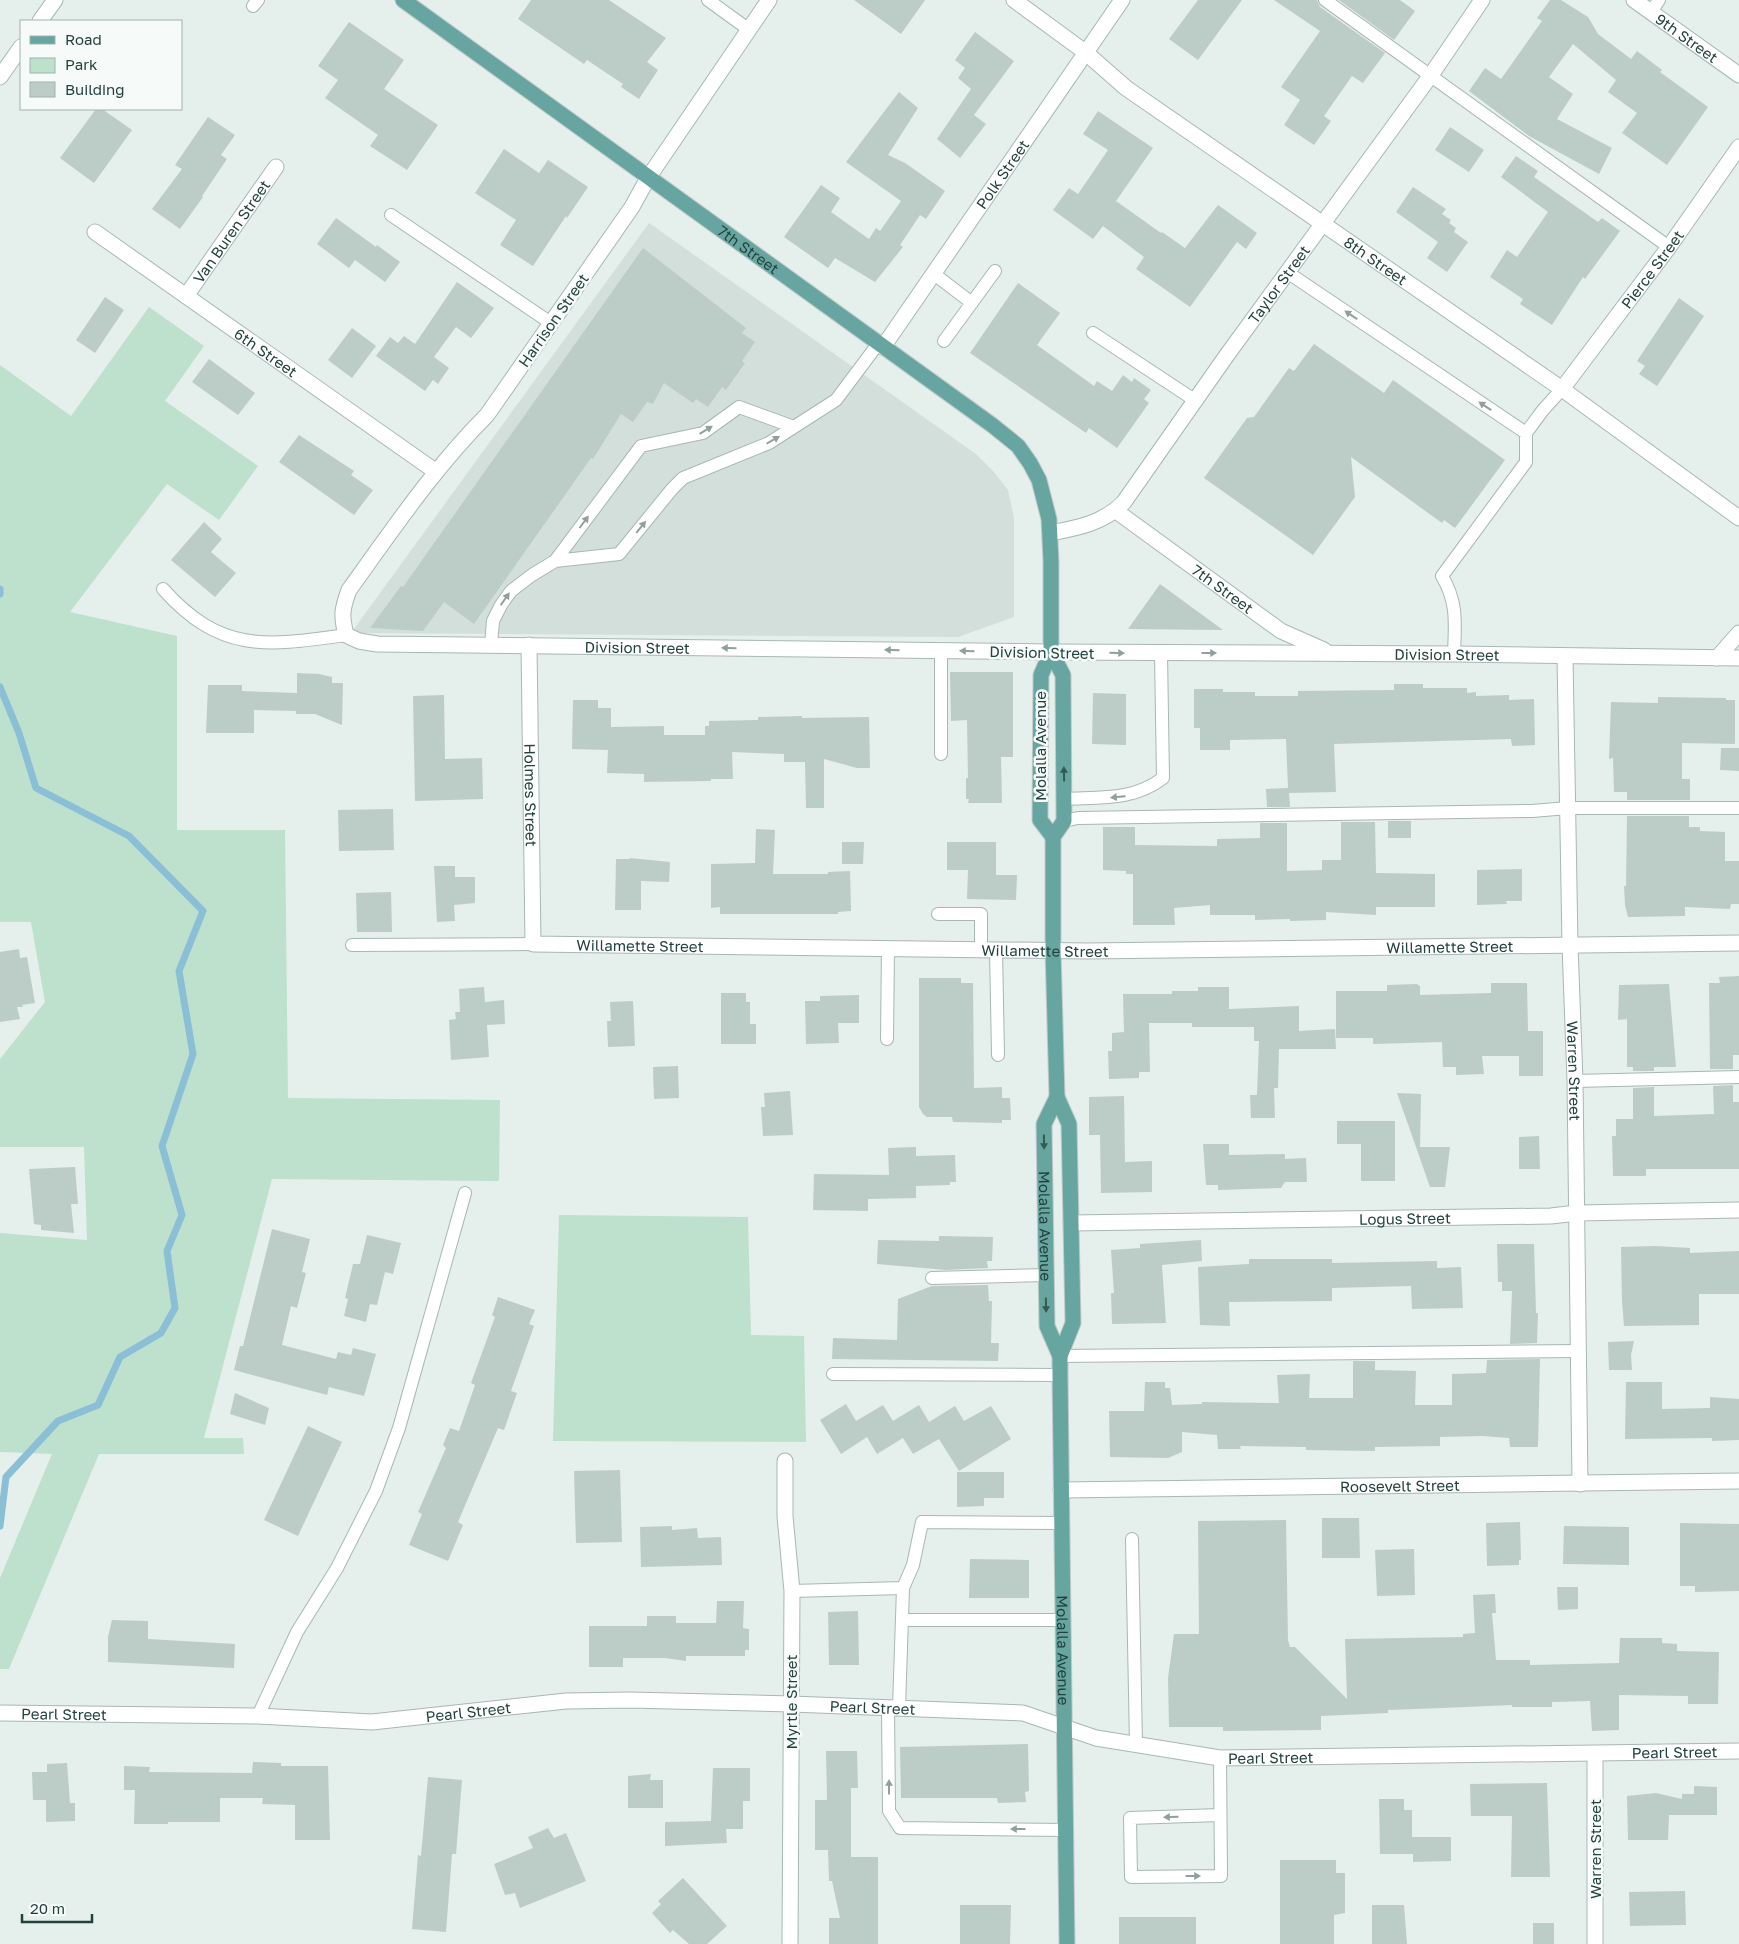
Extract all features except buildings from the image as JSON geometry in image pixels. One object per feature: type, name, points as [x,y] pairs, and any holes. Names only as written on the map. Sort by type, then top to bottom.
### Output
[{"type":"main road","name":"7th Street","points":[[406,1],[648,178],[992,425],[1018,446],[1039,480],[1050,533]]},
{"type":"main road","name":"Molalla Avenue","points":[[1050,533],[1051,652],[1041,675],[1040,820],[1053,837],[1053,950],[1058,1097],[1069,1124],[1073,1322],[1060,1356],[1066,1728],[1067,1944]]},
{"type":"main road","name":"Molalla Avenue","points":[[1051,652],[1063,675],[1064,821]]},
{"type":"main road","points":[[1053,837],[1064,821]]},
{"type":"main road","name":"Molalla Avenue","points":[[1058,1097],[1044,1124],[1047,1326],[1060,1356]]},
{"type":"street","points":[[41,20],[55,0]]},
{"type":"street","name":"Harrison Street","points":[[346,635],[342,618],[343,606],[350,590],[435,471],[461,440],[487,414],[632,207],[648,178],[769,0]]},
{"type":"street","name":"8th Street","points":[[1014,0],[1085,52],[1126,88],[1562,389],[1739,518]]},
{"type":"street","name":"Polk Street","points":[[881,346],[934,274],[1122,0]]},
{"type":"street","name":"Taylor Street","points":[[1050,533],[1088,525],[1116,511],[1132,492],[1287,272],[1431,75],[1482,0]]},
{"type":"street","name":"9th Street","points":[[1634,0],[1655,6],[1739,75]]},
{"type":"street","points":[[0,77],[20,48]]},
{"type":"street","name":"Pierce Street","points":[[1562,389],[1669,247],[1739,146]]},
{"type":"street","name":"Van Buren Street","points":[[186,296],[276,167]]},
{"type":"street","name":"6th Street","points":[[96,232],[435,471]]},
{"type":"street","name":"7th Street","points":[[1116,511],[1281,631],[1318,648],[1337,654]]},
{"type":"street","points":[[1717,658],[1739,633]]},
{"type":"street","name":"Division Street","points":[[346,635],[359,641],[377,644],[1739,658]]},
{"type":"street","name":"Holmes Street","points":[[529,645],[533,944]]},
{"type":"street","name":"Warren Street","points":[[1565,657],[1570,945],[1575,1081],[1580,1484]]},
{"type":"street","name":"Willamette Street","points":[[533,944],[1053,950],[1739,943]]},
{"type":"street","name":"Logus Street","points":[[1071,1223],[1541,1216],[1577,1213],[1739,1210]]},
{"type":"street","name":"Myrtle Street","points":[[785,1461],[785,1516],[792,1590],[790,1944]]},
{"type":"street","name":"Roosevelt Street","points":[[1061,1490],[1739,1481]]},
{"type":"street","name":"Pearl Street","points":[[0,1713],[258,1716],[372,1722],[566,1701],[630,1700],[1023,1712],[1096,1738],[1220,1758],[1739,1751]]},
{"type":"street","name":"Warren Street","points":[[1595,1754],[1595,1944]]},
{"type":"lane","points":[[708,0],[748,29]]},
{"type":"lane","points":[[1325,0],[1669,247]]},
{"type":"lane","points":[[391,215],[551,323]]},
{"type":"lane","points":[[944,341],[995,271]]},
{"type":"lane","points":[[1287,272],[1526,433]]},
{"type":"lane","points":[[934,274],[972,303]]},
{"type":"lane","points":[[1093,333],[1196,401]]},
{"type":"lane","points":[[555,560],[619,554],[683,478],[770,443],[836,400],[881,346]]},
{"type":"lane","points":[[1454,654],[1454,605],[1451,591],[1442,576],[1526,462],[1526,433],[1562,389]]},
{"type":"lane","points":[[491,644],[493,621],[511,591],[555,560],[641,446],[702,433],[739,407],[794,428]]},
{"type":"lane","points":[[163,589],[178,606],[203,624],[229,637],[263,643],[289,643],[346,635]]},
{"type":"lane","points":[[941,651],[941,754]]},
{"type":"lane","points":[[1065,800],[1126,796],[1155,784],[1163,778],[1161,653]]},
{"type":"lane","points":[[1064,821],[1078,818],[1532,811],[1568,808],[1739,808]]},
{"type":"lane","points":[[938,914],[981,914],[989,949],[998,1055]]},
{"type":"lane","name":"Willamette Street","points":[[352,945],[533,944]]},
{"type":"lane","points":[[887,1039],[888,948]]},
{"type":"lane","points":[[1575,1081],[1739,1077]]},
{"type":"lane","points":[[258,1716],[298,1632],[337,1568],[376,1491],[399,1428],[465,1193]]},
{"type":"lane","points":[[932,1278],[1046,1275]]},
{"type":"lane","points":[[1060,1356],[1578,1351]]},
{"type":"lane","points":[[833,1374],[1060,1375]]},
{"type":"lane","points":[[1062,1523],[922,1522],[913,1565],[903,1588],[894,1707],[889,1811],[900,1828],[1067,1830]]},
{"type":"lane","points":[[1132,1539],[1136,1745]]},
{"type":"lane","points":[[792,1590],[903,1588]]},
{"type":"lane","points":[[902,1620],[1063,1620]]},
{"type":"lane","points":[[1220,1758],[1221,1876],[1130,1877],[1130,1818],[1220,1815]]},
{"type":"shaded area","points":[[649,223],[976,454],[993,471],[1008,490],[1014,518],[1014,617],[958,637],[351,633]]},
{"type":"green space","points":[[149,307],[204,346],[165,401],[258,466],[219,520],[167,484],[70,612],[177,636],[177,830],[285,830],[288,1098],[500,1100],[499,1181],[272,1179],[204,1438],[243,1438],[244,1454],[99,1454],[9,1669],[0,1669],[0,1578],[52,1454],[0,1452],[0,1233],[87,1240],[84,1147],[0,1147],[0,1059],[45,1002],[31,922],[0,922],[0,365],[71,416]]},
{"type":"green space","points":[[559,1215],[748,1217],[751,1335],[804,1336],[806,1442],[553,1441]]},
{"type":"waterway","points":[[0,589],[0,594]]},
{"type":"waterway","points":[[0,687],[19,733],[36,788],[129,836],[203,911],[179,971],[193,1054],[162,1146],[182,1215],[167,1251],[175,1308],[161,1333],[120,1357],[98,1405],[58,1421],[6,1477],[0,1526]]}]
